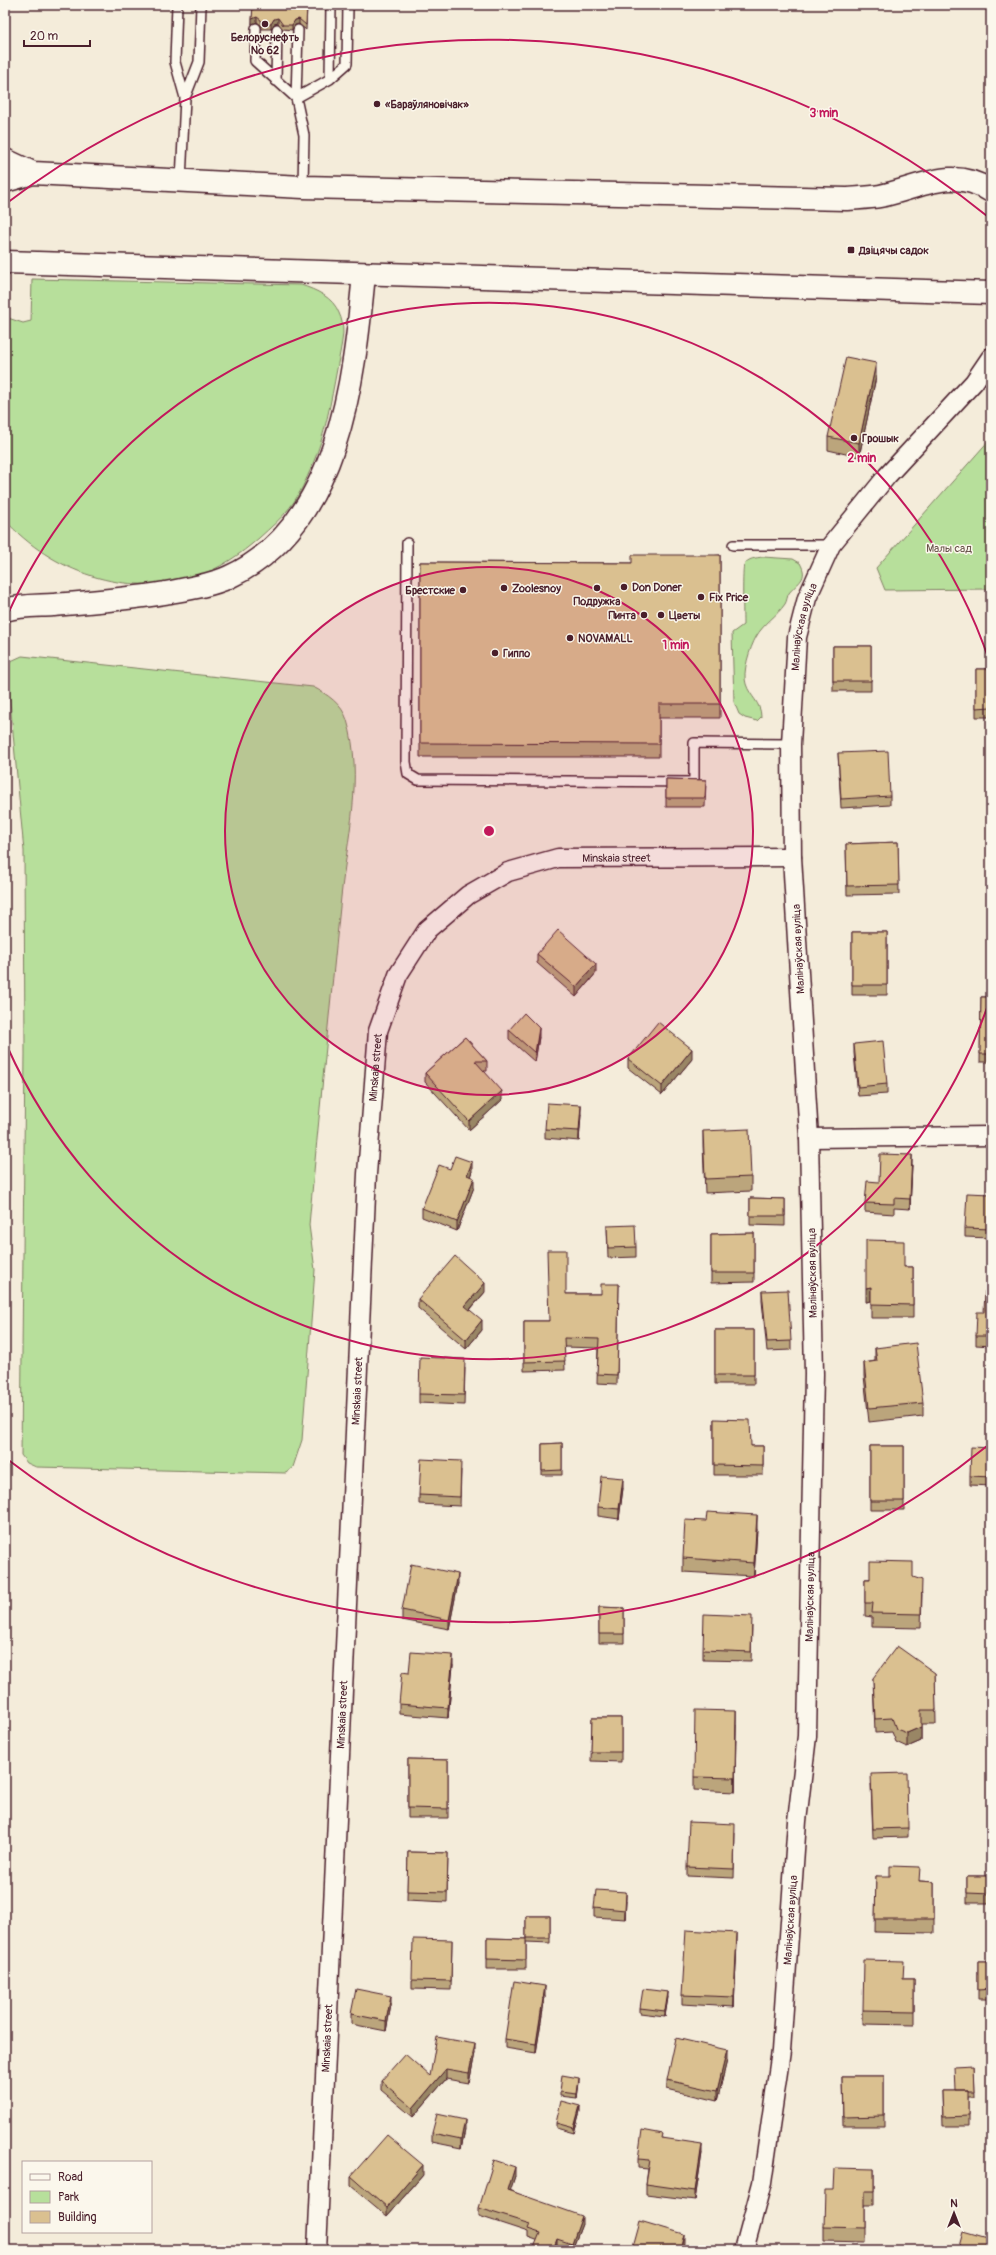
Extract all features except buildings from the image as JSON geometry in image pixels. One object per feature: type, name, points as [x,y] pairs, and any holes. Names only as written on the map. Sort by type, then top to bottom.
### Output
[{"type":"main road","points":[[5,160],[33,173]]},
{"type":"main road","points":[[5,181],[33,173],[303,187],[846,199],[879,196],[928,182],[962,178],[979,183],[991,192]]},
{"type":"main road","points":[[5,262],[54,262],[364,274],[991,294]]},
{"type":"main road","points":[[5,610],[118,599],[195,588],[229,577],[258,559],[284,537],[302,516],[314,495],[327,463],[346,406],[355,355],[364,274]]},
{"type":"street","name":"Малінаўская вуліца","points":[[744,2250],[762,2183],[781,2051],[797,1820],[807,1736],[814,1374],[809,1138],[792,857],[792,744],[797,637],[807,598],[831,545],[887,476],[974,382],[991,357]]},
{"type":"street","name":"Minskaia street","points":[[317,2250],[367,1174],[378,1031],[398,975],[427,930],[468,895],[508,872],[558,858],[792,857]]},
{"type":"street","points":[[809,1138],[991,1136]]},
{"type":"lane","points":[[177,5],[175,62],[185,98],[181,180]]},
{"type":"lane","points":[[185,98],[199,62],[201,5]]},
{"type":"lane","points":[[330,79],[331,5]]},
{"type":"lane","points":[[296,98],[330,79],[347,64],[348,5]]},
{"type":"lane","points":[[256,28],[255,61],[296,98]]},
{"type":"lane","points":[[276,81],[277,29]]},
{"type":"lane","points":[[298,30],[296,98],[304,135],[303,187]]},
{"type":"lane","points":[[407,543],[406,762],[408,774],[418,780],[694,782],[694,743],[792,744]]},
{"type":"lane","points":[[733,545],[831,545]]},
{"type":"green space","points":[[32,279],[301,285],[328,298],[336,307],[340,315],[343,333],[330,406],[317,455],[297,497],[284,515],[252,544],[221,566],[195,577],[169,583],[143,584],[117,582],[92,576],[45,554],[24,538],[5,520],[5,317],[23,323],[31,321]]},
{"type":"green space","name":"Малы сад","points":[[991,438],[991,589],[885,590],[876,568]]},
{"type":"green space","points":[[763,557],[793,559],[800,563],[803,577],[789,593],[785,604],[759,632],[749,654],[745,679],[748,689],[761,712],[761,717],[757,721],[745,718],[739,714],[734,702],[732,633],[743,625],[744,565],[750,560]]},
{"type":"green space","points":[[22,656],[313,687],[324,693],[338,704],[347,720],[352,742],[354,764],[353,808],[341,897],[309,1225],[315,1270],[302,1440],[293,1467],[286,1473],[36,1467],[27,1463],[21,1455],[25,1053],[24,851],[7,669],[11,661]]},
{"type":"place","name":"Белоруснефть № 62","points":[[265,24]]},
{"type":"place","name":"«Бараўляновічак»","points":[[377,104]]},
{"type":"place","name":"Дзіцячы садок","points":[[851,250]]},
{"type":"place","name":"Грошык","points":[[854,438]]},
{"type":"place","name":"Don Doner","points":[[624,587]]},
{"type":"place","name":"Zoolesnoy","points":[[504,588]]},
{"type":"place","name":"Подружка","points":[[597,588]]},
{"type":"place","name":"Брестские","points":[[463,590]]},
{"type":"place","name":"Fix Price","points":[[701,597]]},
{"type":"place","name":"Пинта","points":[[644,615]]},
{"type":"place","name":"Цветы","points":[[661,615]]},
{"type":"place","name":"NOVAMALL","points":[[570,638]]},
{"type":"place","name":"Гиппо","points":[[495,653]]}]
